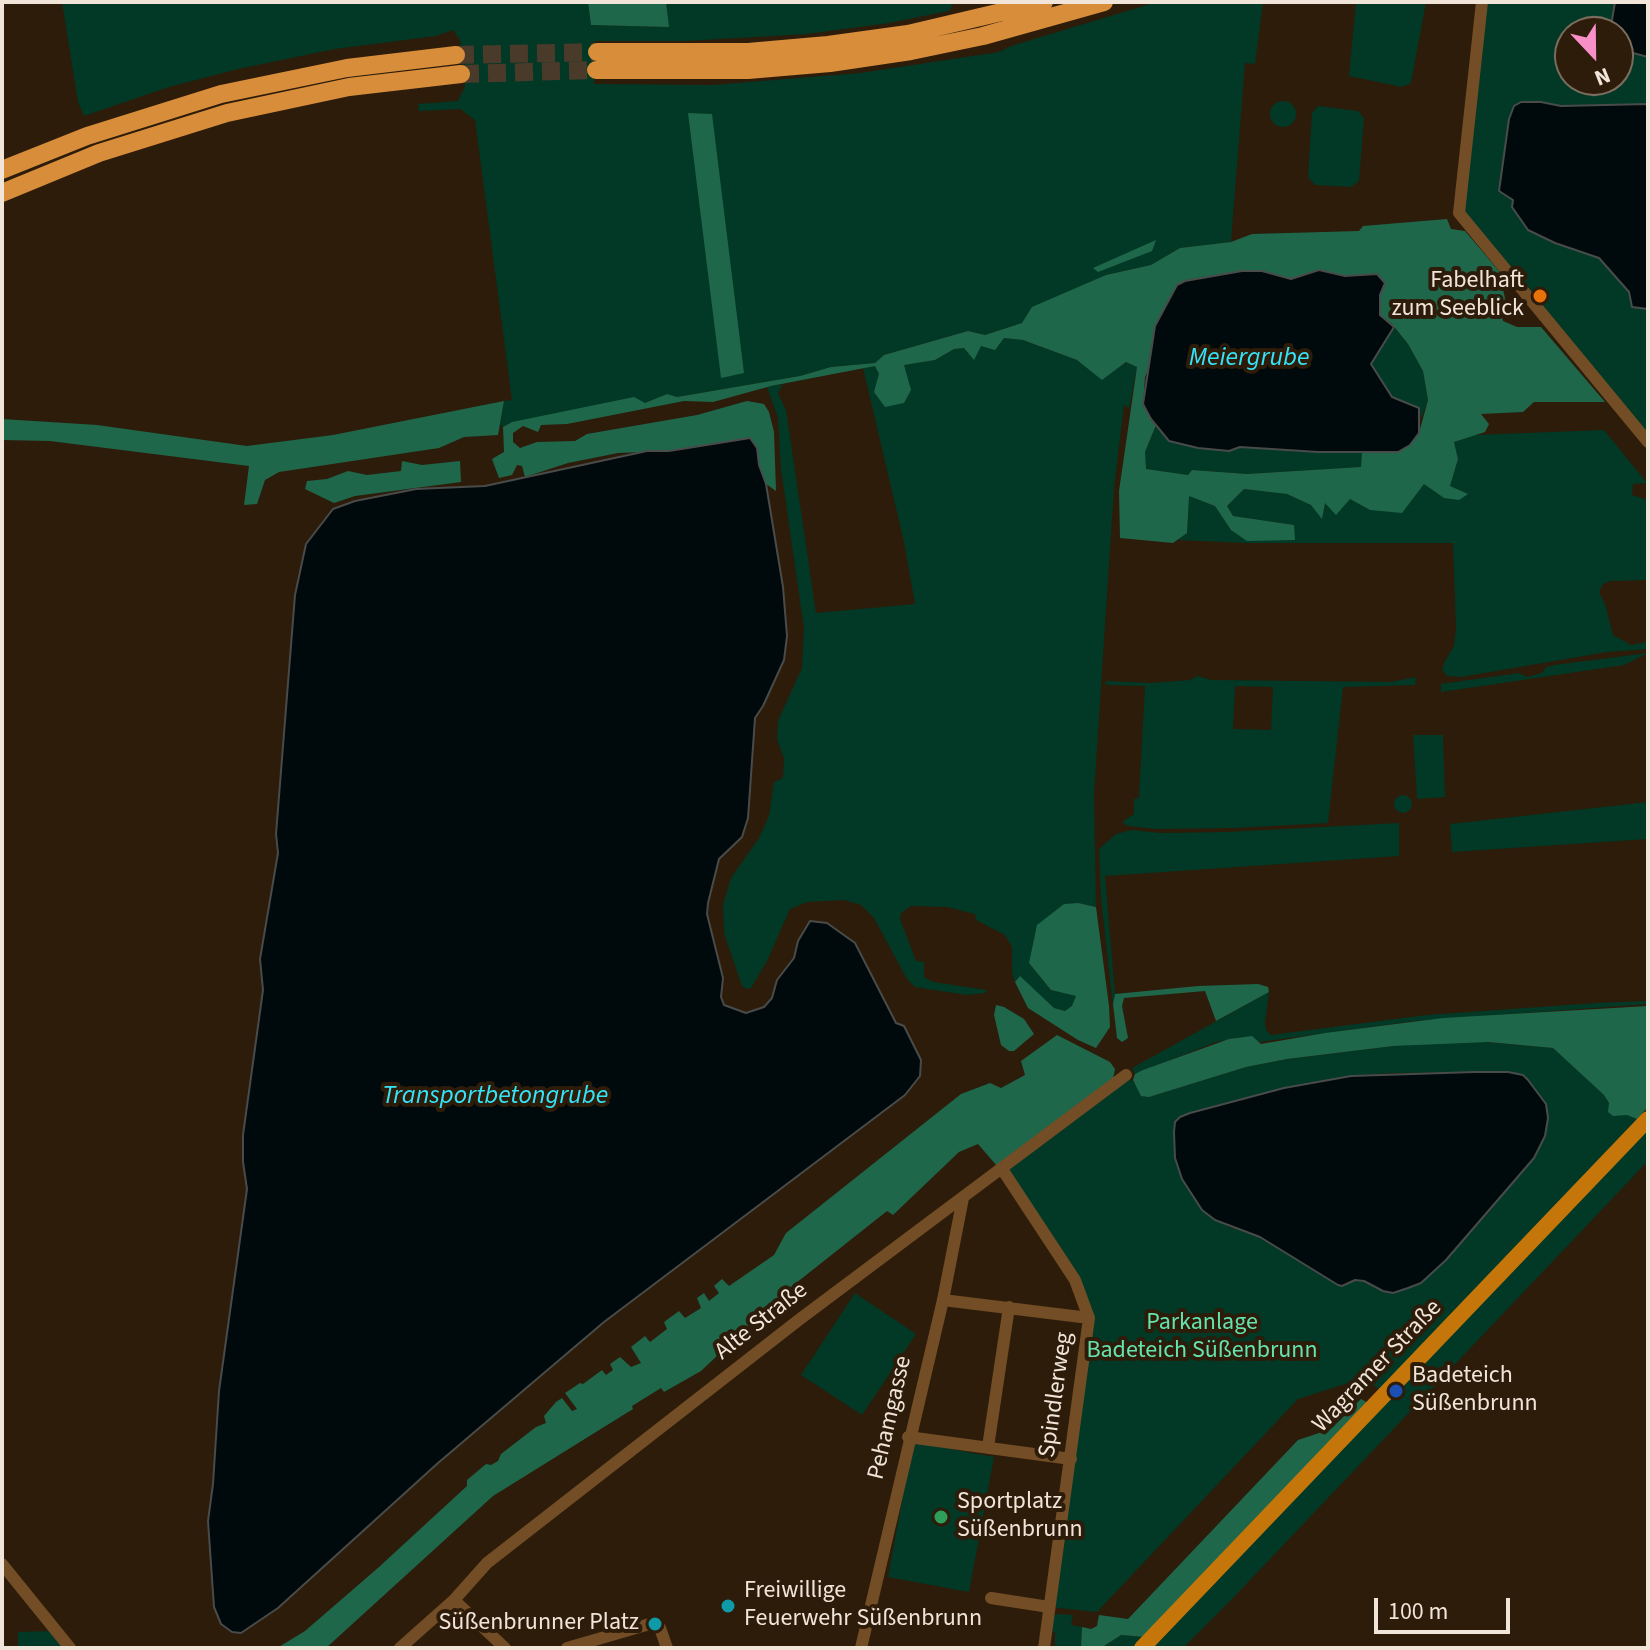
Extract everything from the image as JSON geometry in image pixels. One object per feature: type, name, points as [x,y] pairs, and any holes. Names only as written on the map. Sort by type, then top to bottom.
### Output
[{"type":"highway","points":[[1044,2],[908,34],[828,45],[597,61],[748,70],[830,63],[983,36],[1104,2]]},
{"type":"highway","points":[[2,170],[87,136],[221,94],[347,68],[456,55]]},
{"type":"highway","points":[[2,193],[99,153],[227,113],[349,87],[461,74]]},
{"type":"main road","name":"Wagramer Straße","points":[[1142,1648],[1648,1119]]},
{"type":"street","points":[[1482,2],[1459,213],[1648,442]]},
{"type":"street","name":"Alte Straße","points":[[400,1648],[454,1600],[487,1563],[800,1319],[1126,1075]]},
{"type":"street","name":"Spindlerweg","points":[[1002,1169],[1075,1280],[1089,1318],[1044,1648]]},
{"type":"street","name":"Pehamgasse","points":[[861,1648],[908,1437],[943,1300],[963,1198]]},
{"type":"street","points":[[943,1300],[1089,1318]]},
{"type":"street","points":[[988,1447],[1009,1307]]},
{"type":"street","points":[[908,1437],[1071,1459]]},
{"type":"street","points":[[2,1564],[70,1648]]},
{"type":"street","points":[[991,1598],[1049,1607]]},
{"type":"street","points":[[454,1600],[505,1648]]},
{"type":"street","points":[[435,1617],[456,1618],[469,1614]]},
{"type":"street","points":[[567,1648],[653,1623],[660,1628],[667,1648]]},
{"type":"green space","points":[[62,2],[588,2],[591,25],[668,27],[666,2],[954,2],[949,11],[807,34],[685,41],[594,41],[594,84],[713,85],[860,73],[999,52],[1157,2],[1263,2],[1255,64],[1245,63],[1231,242],[1180,248],[1151,265],[1106,275],[1022,323],[985,335],[968,331],[884,355],[875,363],[831,367],[800,376],[677,397],[667,394],[645,403],[512,422],[503,427],[500,425],[504,401],[512,400],[475,120],[460,109],[419,111],[418,104],[458,101],[465,86],[460,40],[453,30],[436,36],[335,49],[238,69],[169,87],[84,116],[78,102]]},
{"type":"green space","points":[[588,2],[666,2],[669,27],[591,25]]},
{"type":"green space","points":[[1356,2],[1426,2],[1411,83],[1402,87],[1349,76]]},
{"type":"green space","points":[[1487,2],[1615,2],[1613,16],[1554,16],[1554,96],[1634,96],[1634,53],[1648,57],[1648,104],[1561,106],[1541,102],[1513,200],[1528,230],[1599,258],[1629,292],[1633,307],[1648,309],[1648,436],[1463,210]]},
{"type":"green space","points":[[1283,101],[1292,105],[1296,114],[1292,123],[1283,127],[1274,123],[1270,114],[1274,105]]},
{"type":"green space","points":[[1318,106],[1358,111],[1364,118],[1359,181],[1351,187],[1315,185],[1308,177],[1312,113]]},
{"type":"green space","points":[[688,113],[712,114],[744,373],[721,378]]},
{"type":"green space","points":[[1447,219],[1451,229],[1465,231],[1499,271],[1506,303],[1501,314],[1503,321],[1517,327],[1541,327],[1605,402],[1534,402],[1523,412],[1481,414],[1489,424],[1485,432],[1454,442],[1458,459],[1450,486],[1468,494],[1459,500],[1444,498],[1424,484],[1402,513],[1370,510],[1350,499],[1336,515],[1325,503],[1322,519],[1311,505],[1287,494],[1244,489],[1227,506],[1233,516],[1294,525],[1295,540],[1247,541],[1231,530],[1215,506],[1189,496],[1187,533],[1173,543],[1120,538],[1119,491],[1137,367],[1126,362],[1102,380],[1077,360],[1023,340],[1004,338],[995,350],[981,346],[974,360],[964,348],[954,349],[935,360],[904,365],[911,390],[904,403],[885,407],[874,392],[879,374],[875,366],[771,386],[713,402],[684,401],[567,424],[541,425],[538,432],[523,426],[513,433],[513,442],[520,448],[537,442],[575,441],[587,434],[697,415],[747,401],[764,404],[774,432],[776,491],[766,484],[757,448],[741,439],[669,451],[618,453],[568,463],[525,477],[522,466],[517,465],[512,475],[499,478],[492,459],[504,452],[503,427],[512,422],[634,397],[645,403],[667,394],[677,397],[800,376],[831,367],[875,363],[884,355],[968,331],[985,335],[1022,323],[1032,307],[1106,275],[1151,265],[1180,248],[1231,242],[1252,234],[1359,231],[1363,226]],"holes":[[[1319,270],[1345,276],[1377,274],[1384,283],[1380,295],[1380,315],[1408,344],[1423,371],[1428,400],[1419,433],[1398,452],[1362,452],[1361,467],[1247,474],[1192,470],[1188,475],[1146,469],[1145,452],[1156,425],[1143,404],[1145,377],[1151,362],[1155,326],[1177,285],[1242,271],[1262,271],[1291,279]]]},
{"type":"green space","points":[[1156,240],[1152,251],[1098,272],[1093,268]]},
{"type":"green space","points":[[1394,327],[1423,371],[1428,400],[1421,419],[1419,407],[1392,397],[1371,364]]},
{"type":"green space","points":[[1004,338],[1023,340],[1077,360],[1102,379],[1127,362],[1137,367],[1129,408],[1124,405],[1114,488],[1094,793],[1096,907],[1064,904],[1038,925],[1029,963],[1051,990],[1077,996],[1072,1007],[1065,1011],[1054,1008],[1020,977],[1015,982],[1012,947],[1005,935],[976,920],[975,914],[947,907],[911,906],[901,913],[900,919],[916,961],[924,962],[924,977],[933,982],[987,990],[985,993],[967,995],[915,987],[907,979],[874,918],[861,905],[844,900],[807,902],[790,909],[767,961],[751,988],[747,989],[742,986],[724,933],[723,905],[731,878],[759,838],[769,816],[774,782],[783,778],[784,758],[777,739],[778,721],[802,668],[804,628],[781,469],[778,418],[767,387],[783,384],[778,393],[786,410],[816,613],[915,604],[904,542],[863,368],[875,366],[879,374],[904,365],[935,360],[954,349],[981,346]]},
{"type":"green space","points":[[504,401],[498,435],[464,437],[439,448],[279,472],[265,480],[257,504],[244,505],[249,466],[50,441],[2,440],[2,419],[97,425],[247,446],[333,435]]},
{"type":"green space","points":[[1156,425],[1169,441],[1229,451],[1240,447],[1362,452],[1362,467],[1247,474],[1192,470],[1188,475],[1145,469],[1145,452]]},
{"type":"green space","points":[[1604,430],[1647,483],[1633,484],[1632,495],[1648,500],[1648,580],[1610,581],[1603,584],[1599,592],[1613,635],[1631,645],[1648,642],[1648,649],[1607,652],[1461,677],[1447,676],[1442,670],[1454,646],[1456,628],[1453,543],[1178,540],[1187,533],[1188,495],[1215,506],[1231,530],[1294,540],[1294,525],[1233,516],[1227,506],[1244,489],[1287,494],[1312,505],[1322,518],[1325,503],[1350,499],[1370,510],[1424,483],[1468,495],[1450,486],[1458,459],[1454,441],[1473,435]]},
{"type":"green space","points":[[402,461],[422,465],[460,461],[461,482],[355,496],[334,503],[305,489],[307,481],[327,479],[348,471],[367,475],[401,471]]},
{"type":"green space","points":[[1648,653],[1624,665],[1441,692],[1441,684],[1519,673],[1527,677],[1542,673],[1546,667],[1554,665]]},
{"type":"green space","points":[[1197,676],[1212,680],[1391,682],[1416,677],[1415,685],[1343,687],[1328,823],[1236,828],[1156,829],[1128,826],[1122,822],[1134,814],[1134,799],[1139,798],[1145,686],[1110,685],[1105,684],[1106,681],[1150,683],[1190,680]],"holes":[[[1235,686],[1273,687],[1271,730],[1233,729]]]},
{"type":"green space","points":[[1413,735],[1443,735],[1445,797],[1417,799]]},
{"type":"green space","points":[[1403,795],[1412,804],[1403,813],[1394,804]]},
{"type":"green space","points":[[1648,802],[1648,839],[1452,852],[1450,824]]},
{"type":"green space","points":[[1399,823],[1399,856],[1105,876],[1115,994],[1113,1004],[1101,898],[1099,849],[1116,834],[1132,830],[1226,832]]},
{"type":"green space","points":[[1064,904],[1096,907],[1109,1006],[1110,1027],[1096,1048],[1028,1008],[1015,982],[1020,976],[1054,1008],[1065,1011],[1072,1006],[1076,996],[1051,990],[1029,963],[1037,925]]},
{"type":"green space","points":[[1258,984],[1268,987],[1269,992],[1216,1021],[1205,991],[1124,998],[1122,1006],[1128,1038],[1122,1042],[1117,1038],[1113,1004],[1115,994]]},
{"type":"green space","points":[[1269,992],[1265,1023],[1271,1035],[1427,1015],[1596,1003],[1648,1001],[1648,1004],[1415,1021],[1259,1042],[1252,1037],[1243,1037],[1216,1042],[1135,1074],[1132,1068]]},
{"type":"green space","points":[[996,1005],[1024,1019],[1034,1034],[1014,1051],[1001,1045],[994,1015]]},
{"type":"green space","points":[[1648,1006],[1648,1107],[1637,1119],[1627,1115],[1613,1116],[1608,1112],[1609,1103],[1604,1095],[1553,1048],[1488,1042],[1393,1046],[1287,1059],[1246,1067],[1149,1097],[1141,1096],[1133,1080],[1135,1074],[1143,1070],[1229,1039],[1252,1036],[1261,1044],[1443,1018]]},
{"type":"green space","points":[[1057,1035],[1110,1062],[1115,1069],[1113,1079],[997,1166],[978,1144],[959,1152],[893,1215],[887,1211],[786,1291],[701,1371],[664,1392],[661,1388],[632,1406],[633,1409],[493,1496],[326,1648],[277,1648],[305,1631],[379,1567],[467,1486],[467,1480],[486,1464],[498,1461],[501,1454],[546,1423],[544,1416],[556,1402],[562,1398],[572,1411],[577,1409],[565,1393],[602,1370],[606,1375],[613,1370],[610,1364],[620,1357],[631,1367],[641,1363],[631,1347],[645,1336],[650,1342],[667,1329],[664,1322],[679,1311],[685,1318],[701,1308],[697,1298],[704,1293],[709,1301],[719,1293],[714,1286],[722,1279],[729,1286],[774,1255],[786,1233],[961,1094],[990,1083],[1001,1088],[1025,1075],[1021,1061]]},
{"type":"green space","name":"Parkanlage Badeteich Süßenbrunn","points":[[1473,1041],[1553,1048],[1604,1095],[1609,1104],[1637,1119],[1380,1390],[1364,1378],[1298,1399],[1097,1612],[1049,1607],[1089,1318],[1075,1280],[1002,1169],[1126,1075],[1149,1097],[1246,1067],[1393,1046]],"holes":[[[1508,1072],[1522,1075],[1543,1098],[1548,1118],[1545,1136],[1490,1211],[1446,1260],[1421,1283],[1393,1293],[1364,1281],[1338,1285],[1260,1237],[1229,1227],[1202,1210],[1182,1179],[1180,1117],[1190,1113],[1284,1088],[1351,1076]]]},
{"type":"green space","points":[[1648,1127],[1648,1161],[1232,1599],[1183,1648],[1150,1648]]},
{"type":"green space","points":[[855,1293],[916,1334],[862,1415],[801,1375]]},
{"type":"green space","points":[[1361,1399],[1368,1403],[1145,1637],[1121,1635],[1101,1648],[1081,1648],[1082,1627],[1091,1629],[1097,1626],[1099,1615],[1128,1619],[1298,1440],[1331,1429]]},
{"type":"green space","name":"Sportplatz Süßenbrunn","points":[[913,1442],[994,1457],[969,1592],[888,1577]]},
{"type":"green space","points":[[1073,1615],[1071,1625],[1082,1627],[1081,1648],[1055,1648],[1055,1633],[1050,1629],[1053,1616]]},
{"type":"green space","points":[[52,1631],[62,1648],[18,1648],[18,1632]]},
{"type":"green space","points":[[1121,1635],[1145,1637],[1135,1648],[1101,1648]]},
{"type":"water","points":[[1615,2],[1648,2],[1648,57],[1634,53],[1634,16],[1613,16]]},
{"type":"water","points":[[1521,102],[1561,106],[1648,104],[1648,309],[1632,307],[1629,292],[1599,258],[1528,230],[1512,207],[1513,200],[1499,191],[1509,119],[1514,106]]},
{"type":"water","name":"Meiergrube","points":[[1319,270],[1345,276],[1377,274],[1385,283],[1380,295],[1380,315],[1394,327],[1371,364],[1392,397],[1419,408],[1419,433],[1410,445],[1398,452],[1318,452],[1240,447],[1229,451],[1169,441],[1143,404],[1155,326],[1177,285],[1242,271],[1262,271],[1291,279]]},
{"type":"water","name":"Transportbetongrube","points":[[750,438],[757,448],[766,484],[783,587],[787,636],[784,660],[755,718],[748,818],[742,837],[719,859],[708,903],[707,914],[723,978],[721,997],[724,1005],[746,1013],[764,1007],[772,998],[777,980],[794,958],[798,941],[810,921],[827,923],[855,943],[896,1023],[904,1026],[921,1060],[920,1076],[905,1095],[604,1322],[438,1463],[278,1608],[241,1633],[232,1632],[221,1624],[214,1607],[208,1521],[219,1391],[247,1189],[243,1135],[263,990],[260,959],[278,853],[276,834],[295,595],[306,544],[333,509],[355,501],[416,489],[485,486],[647,451],[669,451]]},
{"type":"water","points":[[1475,1072],[1523,1075],[1546,1104],[1548,1118],[1545,1136],[1534,1158],[1446,1260],[1421,1283],[1393,1293],[1364,1281],[1338,1285],[1260,1237],[1215,1220],[1202,1210],[1182,1179],[1175,1158],[1175,1122],[1190,1113],[1284,1088],[1351,1076]]},
{"type":"tunnel","points":[[456,55],[597,52]]},
{"type":"tunnel","points":[[461,74],[596,70]]},
{"type":"place","name":"Fabelhaft zum Seeblick","points":[[1540,296]]},
{"type":"place","name":"Badeteich Süßenbrunn","points":[[1396,1391]]},
{"type":"place","name":"Sportplatz Süßenbrunn","points":[[941,1517]]},
{"type":"place","name":"Freiwillige Feuerwehr Süßenbrunn","points":[[728,1606]]},
{"type":"place","name":"Süßenbrunner Platz","points":[[655,1624]]}]
